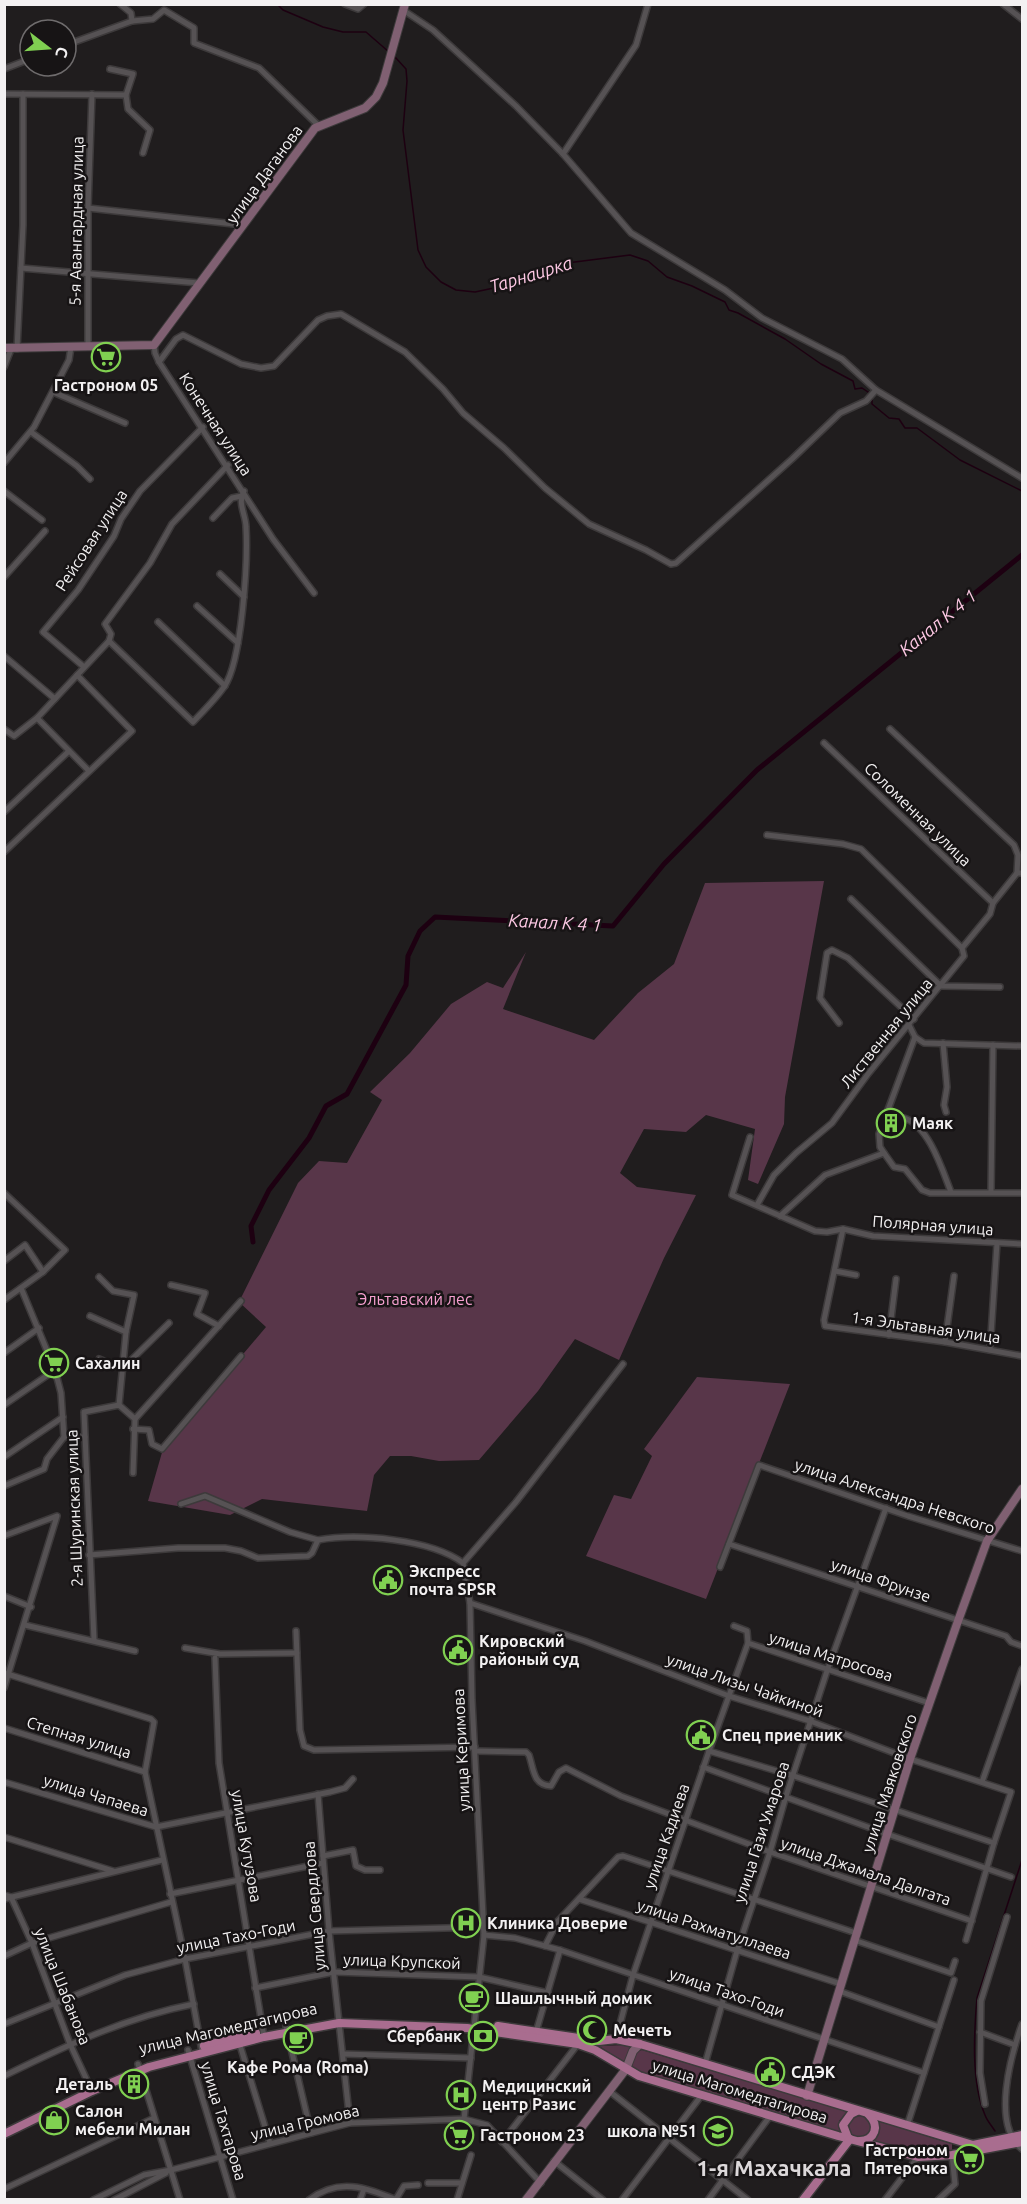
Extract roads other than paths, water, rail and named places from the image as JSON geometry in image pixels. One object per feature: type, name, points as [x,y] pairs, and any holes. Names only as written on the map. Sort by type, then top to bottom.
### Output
[{"type":"main road","name":"улица Даганова","points":[[154,345],[315,128],[365,108],[376,97],[384,83],[404,7]]},
{"type":"main road","points":[[11,348],[154,345]]},
{"type":"main road","name":"улица Маяковского","points":[[807,2096],[910,1759],[958,1621],[987,1541],[1023,1489]]},
{"type":"main road","name":"улица Магомедтагирова","points":[[4,2128],[139,2067],[264,2034],[339,2020],[473,2025],[578,2044],[595,2050],[639,2076],[701,2096],[918,2157],[952,2155],[973,2148],[1019,2141]]},
{"type":"main road","name":"улица Магомедтагирова","points":[[535,2036],[598,2042],[616,2039],[640,2044],[857,2111]]},
{"type":"main road","points":[[529,2199],[627,2070],[633,2050],[640,2044]]},
{"type":"main road","name":"улица Магомедтагирова","points":[[4,2134],[91,2088]]},
{"type":"main road","points":[[853,2140],[843,2125],[846,2119],[857,2111],[973,2148]]},
{"type":"main road","points":[[853,2140],[866,2141],[875,2132],[874,2119],[869,2114]]},
{"type":"main road","points":[[803,2199],[853,2140]]},
{"type":"main road","points":[[810,2199],[853,2140]]},
{"type":"street","points":[[120,4],[131,13],[132,21]]},
{"type":"street","points":[[345,4],[358,9],[364,4]]},
{"type":"street","points":[[563,154],[636,45],[648,4]]},
{"type":"street","points":[[1003,4],[1023,19]]},
{"type":"street","points":[[78,41],[132,21],[153,19],[164,7],[194,28],[194,43],[259,68],[319,125]]},
{"type":"street","points":[[404,7],[433,30],[516,106],[563,154],[631,232],[725,290],[762,318],[842,359],[876,390],[1023,478]]},
{"type":"street","points":[[110,69],[133,74],[126,95],[128,109],[150,130],[143,153]]},
{"type":"street","points":[[4,94],[126,95]]},
{"type":"street","points":[[4,367],[11,348],[21,268],[23,94]]},
{"type":"street","name":"5-я Авангардная улица","points":[[88,347],[88,208],[92,94]]},
{"type":"street","points":[[88,208],[242,225]]},
{"type":"street","points":[[21,268],[199,284]]},
{"type":"street","points":[[159,362],[176,339],[183,335],[241,364],[261,368],[274,366],[318,320],[341,314],[405,352],[443,389],[463,413],[504,448],[545,488],[589,524],[637,545],[671,564],[676,563],[718,527],[840,413],[866,401],[876,390]]},
{"type":"street","name":"Конечная улица","points":[[109,641],[192,722],[225,686],[238,643],[244,597],[246,526],[241,501],[243,493],[228,465],[159,362],[154,345]]},
{"type":"street","points":[[4,463],[31,432],[69,360],[71,348]]},
{"type":"street","points":[[53,392],[125,423]]},
{"type":"street","name":"Рейсовая улица","points":[[84,667],[43,632],[78,590],[114,536],[120,519],[140,491],[203,427]]},
{"type":"street","points":[[31,432],[90,478]]},
{"type":"street","points":[[6,732],[14,736],[37,718],[109,641],[111,634],[105,624],[150,563],[172,524],[228,465]]},
{"type":"street","points":[[4,491],[42,520]]},
{"type":"street","points":[[213,518],[231,498],[243,493],[314,593]]},
{"type":"street","points":[[6,573],[45,531]]},
{"type":"street","points":[[220,574],[244,597]]},
{"type":"street","points":[[197,606],[238,643]]},
{"type":"street","points":[[158,622],[225,686]]},
{"type":"street","points":[[4,656],[55,699]]},
{"type":"street","points":[[4,852],[132,731],[77,675]]},
{"type":"street","points":[[37,718],[89,771]]},
{"type":"street","points":[[890,729],[1014,845],[1018,855],[1020,873]]},
{"type":"street","name":"Соломенная улица","points":[[824,743],[993,903]]},
{"type":"street","points":[[4,812],[69,751]]},
{"type":"street","points":[[767,835],[843,844],[861,849],[962,948]]},
{"type":"street","name":"Лиственная улица","points":[[757,1205],[774,1175],[832,1123],[868,1074],[941,986],[964,956],[962,948],[990,914],[993,903],[1020,873]]},
{"type":"street","points":[[851,899],[941,986],[1000,987]]},
{"type":"street","points":[[839,1023],[820,998],[828,953],[832,950],[848,958],[914,1018]]},
{"type":"street","points":[[909,1025],[919,1042],[924,1043],[1023,1046]]},
{"type":"street","points":[[915,1037],[879,1134],[880,1147],[884,1153],[894,1167],[905,1169],[922,1190],[930,1193],[1023,1193]]},
{"type":"street","points":[[943,1043],[946,1112]]},
{"type":"street","points":[[992,1192],[993,1045]]},
{"type":"street","points":[[904,1118],[920,1126],[951,1192]]},
{"type":"street","name":"Полярная улица","points":[[750,1137],[732,1195],[815,1231],[827,1232],[843,1229],[873,1236],[1023,1244]]},
{"type":"street","points":[[780,1216],[825,1175],[884,1153]]},
{"type":"street","points":[[4,1193],[12,1198],[65,1250],[43,1272],[4,1300]]},
{"type":"street","points":[[4,1204],[12,1198]]},
{"type":"street","points":[[843,1229],[835,1271],[856,1275]]},
{"type":"street","points":[[990,1350],[997,1243]]},
{"type":"street","points":[[4,1261],[25,1245],[43,1272]]},
{"type":"street","name":"1-я Эльтавная улица","points":[[835,1271],[824,1320],[825,1326],[945,1342],[1023,1356]]},
{"type":"street","points":[[945,1342],[954,1276]]},
{"type":"street","points":[[99,1277],[113,1291],[134,1295],[126,1332],[119,1405],[135,1419]]},
{"type":"street","points":[[889,1335],[896,1278]]},
{"type":"street","points":[[171,1285],[205,1293],[197,1314],[219,1326]]},
{"type":"street","points":[[4,1486],[44,1469],[47,1459],[64,1437],[61,1393],[55,1370],[21,1288]]},
{"type":"street","points":[[132,1473],[135,1419],[241,1301]]},
{"type":"street","points":[[90,1316],[126,1332]]},
{"type":"street","points":[[123,1368],[168,1323]]},
{"type":"street","points":[[4,1353],[39,1328]]},
{"type":"street","points":[[133,1429],[149,1430],[152,1444],[162,1449],[241,1356]]},
{"type":"street","points":[[99,1359],[123,1368]]},
{"type":"street","points":[[181,1504],[205,1497],[290,1532],[318,1540],[351,1537],[397,1541],[450,1553],[464,1563],[516,1502],[623,1364]]},
{"type":"street","points":[[4,1405],[55,1370]]},
{"type":"street","name":"2-я Шуринская улица","points":[[94,1640],[84,1412],[119,1405]]},
{"type":"street","points":[[4,1457],[63,1417]]},
{"type":"street","points":[[64,1437],[85,1437]]},
{"type":"street","name":"улица Александра Невского","points":[[729,1544],[759,1466],[1023,1551]]},
{"type":"street","name":"улица Гази Умарова","points":[[705,2064],[737,1951],[810,1721],[886,1508]]},
{"type":"street","points":[[4,1688],[57,1516],[6,1535]]},
{"type":"street","points":[[89,1555],[178,1548],[225,1548],[258,1558],[308,1556],[312,1553],[318,1540]]},
{"type":"street","points":[[720,1567],[729,1544]]},
{"type":"street","name":"улица Фрунзе","points":[[729,1544],[1005,1636],[1011,1642],[1023,1646]]},
{"type":"street","name":"улица Керимова","points":[[464,1563],[470,1603],[484,1927],[464,2119]]},
{"type":"street","points":[[4,1596],[31,1606]]},
{"type":"street","name":"улица Лизы Чайкиной","points":[[470,1603],[585,1641],[910,1759],[1011,1792],[994,1843]]},
{"type":"street","points":[[25,1625],[135,1651]]},
{"type":"street","name":"улица Матросова","points":[[735,1626],[747,1632],[748,1642],[929,1703]]},
{"type":"street","points":[[296,1631],[302,1743],[308,1749],[475,1749]]},
{"type":"street","name":"улица Кадиева","points":[[616,2039],[633,1975],[748,1642]]},
{"type":"street","points":[[185,1648],[220,1654],[297,1653]]},
{"type":"street","name":"улица Кутузова","points":[[215,1658],[219,1762],[264,2034]]},
{"type":"street","points":[[982,1782],[1023,1669]]},
{"type":"street","name":"улица Тахтарова","points":[[7,1673],[152,1719],[154,1722],[145,1772],[202,2050]]},
{"type":"street","name":"Степная улица","points":[[4,1728],[145,1772]]},
{"type":"street","name":"улица Джамала Далгата","points":[[475,1749],[526,1752],[538,1782],[542,1786],[551,1786],[559,1772],[566,1768],[621,1796],[770,1852],[972,1921]]},
{"type":"street","points":[[709,1751],[794,1776],[994,1843],[966,1940]]},
{"type":"street","points":[[703,1767],[1011,1876]]},
{"type":"street","name":"улица Чапаева","points":[[4,1782],[156,1827],[345,1788],[353,1779]]},
{"type":"street","name":"улица Свердлова","points":[[318,1794],[329,1931],[350,2123]]},
{"type":"street","points":[[4,1837],[115,1871]]},
{"type":"street","points":[[323,1856],[353,1850],[356,1866],[365,1870],[380,1870]]},
{"type":"street","points":[[545,1946],[558,1921],[618,1857],[623,1856],[855,1936],[951,1973],[955,1961]]},
{"type":"street","points":[[7,1897],[162,1860]]},
{"type":"street","points":[[170,1894],[323,1863]]},
{"type":"street","name":"улица Шабанова","points":[[7,1897],[32,1943],[70,2044],[91,2088]]},
{"type":"street","name":"улица Рахматуллаева","points":[[579,1899],[737,1951],[939,2027]]},
{"type":"street","points":[[4,1956],[32,1943],[171,1902]]},
{"type":"street","points":[[985,2104],[980,2073],[981,2001],[1007,1917]]},
{"type":"street","name":"улица Тахо-Годи","points":[[4,2024],[125,1975],[185,1959],[329,1931],[484,1927]]},
{"type":"street","name":"улица Тахо-Годи","points":[[484,1935],[515,1938],[560,1950],[924,2073]]},
{"type":"street","points":[[535,2036],[560,1950]]},
{"type":"street","name":"улица Крупской","points":[[255,1988],[334,1972],[479,1977],[548,1993]]},
{"type":"street","points":[[907,2126],[954,1980]]},
{"type":"street","points":[[4,2076],[70,2044],[160,2010],[194,2004]]},
{"type":"street","points":[[1019,2141],[1006,2105],[1006,2087],[1015,2045],[1023,2024]]},
{"type":"street","points":[[286,2030],[311,2133]]},
{"type":"street","points":[[980,2032],[1015,2045]]},
{"type":"street","points":[[239,2040],[270,2143]]},
{"type":"street","points":[[502,2142],[578,2044]]},
{"type":"street","name":"улица Тахтарова","points":[[189,2053],[233,2199]]},
{"type":"street","points":[[344,2054],[471,2058]]},
{"type":"street","points":[[139,2067],[180,2199]]},
{"type":"street","points":[[610,2092],[748,2199]]},
{"type":"street","points":[[622,2199],[701,2096]]},
{"type":"street","points":[[708,2199],[770,2116]]},
{"type":"street","points":[[4,2189],[154,2118]]},
{"type":"street","name":"улица Громова","points":[[93,2199],[144,2175],[350,2123],[464,2119],[487,2125],[540,2182]]},
{"type":"street","points":[[457,2199],[471,2155]]},
{"type":"street","points":[[938,2199],[955,2184],[952,2155]]},
{"type":"street","points":[[885,2199],[918,2157]]},
{"type":"street","points":[[555,2162],[603,2199]]},
{"type":"street","points":[[114,2199],[171,2170]]},
{"type":"street","points":[[428,2183],[462,2182]]},
{"type":"street","points":[[309,2199],[328,2189],[349,2185],[396,2199],[404,2186],[418,2185]]},
{"type":"street","points":[[360,2199],[364,2189]]},
{"type":"waterway","name":"Тарнаирка","points":[[277,4],[283,10],[323,27],[343,32],[366,32],[389,52]]},
{"type":"waterway","name":"Тарнаирка","points":[[395,57],[406,69],[403,130],[418,250],[426,267],[441,282],[456,290],[475,292],[526,281],[559,264],[630,255],[648,261],[667,277],[725,302],[729,310],[785,339],[821,364],[853,381],[855,389],[862,388],[871,394]]},
{"type":"waterway","name":"Тарнаирка","points":[[872,398],[872,404],[889,418],[899,419],[905,428],[917,428],[960,460],[1022,491]]},
{"type":"waterway","name":"Канал К 4 1","points":[[253,1242],[251,1226],[269,1190],[309,1138],[326,1106],[347,1094],[406,985],[408,956],[420,931],[435,917],[613,926],[664,864],[757,770],[1022,555]]},
{"type":"waterway","points":[[995,2131],[986,2117],[977,2088],[975,2042],[977,1998],[1022,1860]]},
{"type":"place","name":"Гастроном 05","points":[[106,357]]},
{"type":"place","name":"Маяк","points":[[891,1123]]},
{"type":"place","name":"Сахалин","points":[[54,1363]]},
{"type":"place","name":"Экспресс почта SPSR","points":[[388,1580]]},
{"type":"place","name":"Кировский районый суд","points":[[458,1650]]},
{"type":"place","name":"Спец приемник","points":[[701,1735]]},
{"type":"place","name":"Клиника Доверие","points":[[466,1923]]},
{"type":"place","name":"Шашлычный домик","points":[[474,1998]]},
{"type":"place","name":"Мечеть","points":[[592,2030]]},
{"type":"place","name":"Сбербанк","points":[[483,2036]]},
{"type":"place","name":"Кафе Рома (Roma)","points":[[298,2039]]},
{"type":"place","name":"СДЭК","points":[[770,2072]]},
{"type":"place","name":"Деталь","points":[[134,2084]]},
{"type":"place","name":"Медицинский центр Разис","points":[[461,2095]]},
{"type":"place","name":"Салон мебели Милан","points":[[54,2120]]},
{"type":"place","name":"школа №51","points":[[718,2131]]},
{"type":"place","name":"Гастроном 23","points":[[459,2135]]},
{"type":"place","name":"Гастроном Пятерочка","points":[[969,2159]]},
{"type":"district","name":"1-я Махачкала","points":[[774,2168]]},
{"type":"park label","name":"Эльтавский лес","points":[[415,1299]]}]
